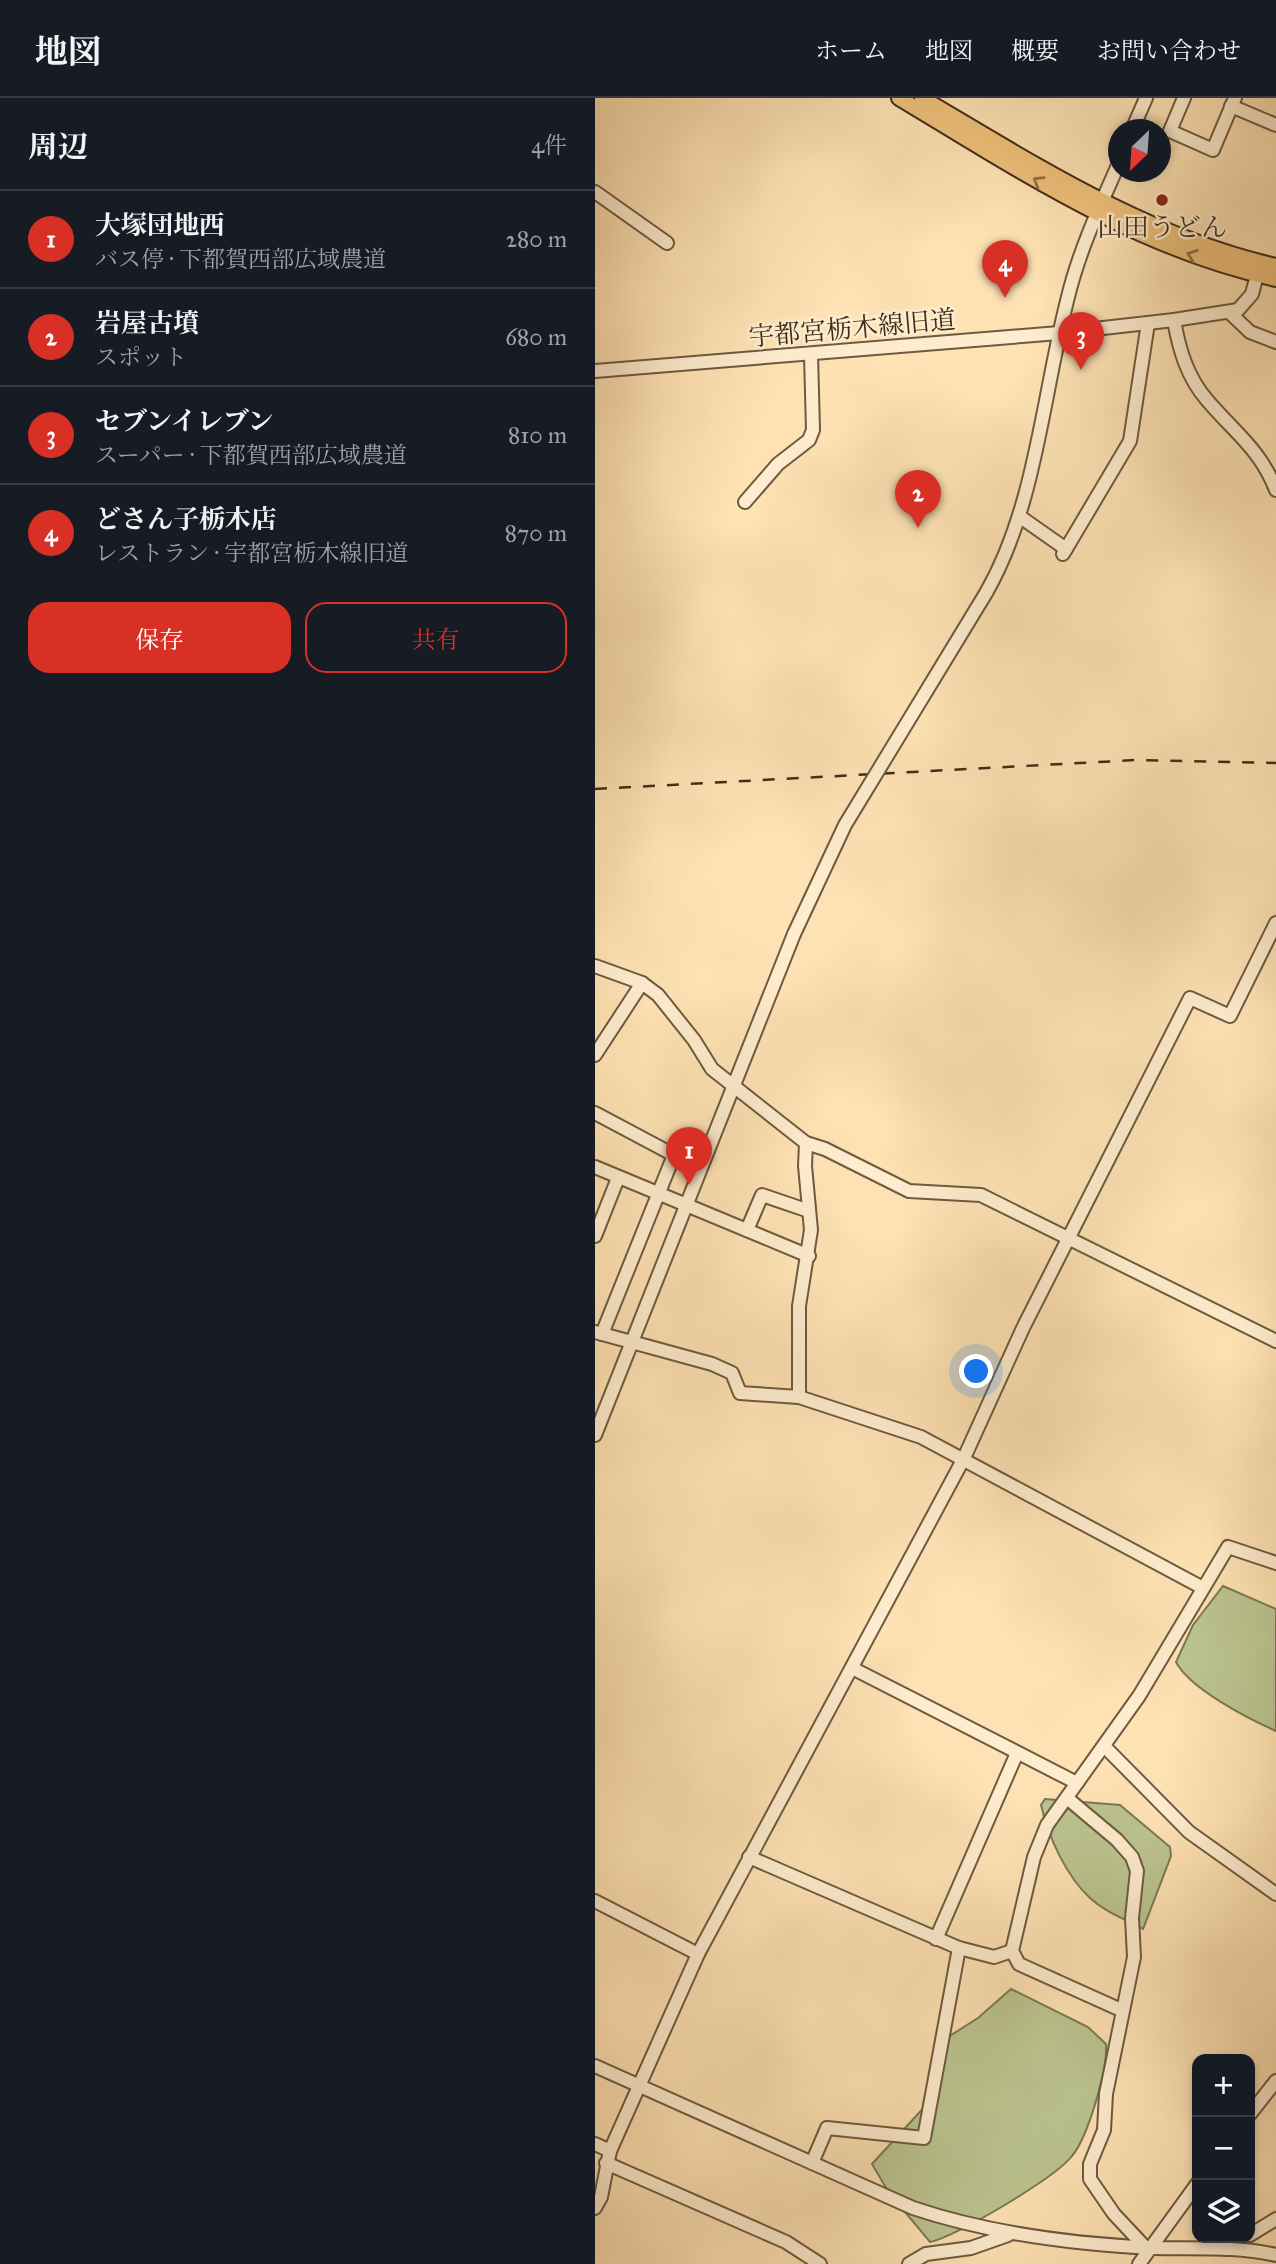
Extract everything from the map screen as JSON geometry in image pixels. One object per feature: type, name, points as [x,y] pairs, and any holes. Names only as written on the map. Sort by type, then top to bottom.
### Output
[{"type":"main road","points":[[899,98],[1047,187],[1100,208]]},
{"type":"main road","points":[[922,98],[1160,243],[1265,268],[1276,279]]},
{"type":"street","points":[[1137,119],[1146,98]]},
{"type":"street","points":[[1184,98],[1170,131],[1213,150],[1233,102],[1276,125]]},
{"type":"street","points":[[595,1434],[795,934],[845,825],[1004,559],[1019,516],[1059,333],[1077,265],[1110,182]]},
{"type":"street","points":[[595,192],[667,243]]},
{"type":"street","points":[[1265,268],[1245,304],[1229,312],[1250,332],[1276,342]]},
{"type":"street","name":"宇都宮栃木線旧道","points":[[595,371],[1059,333],[1229,312]]},
{"type":"street","points":[[1174,320],[1178,342],[1192,380],[1205,398],[1261,457],[1276,490]]},
{"type":"street","points":[[1019,516],[1064,551],[1130,441],[1148,323]]},
{"type":"street","points":[[745,502],[778,464],[809,440],[813,430],[811,355]]},
{"type":"street","points":[[595,2208],[601,2197],[608,2157],[698,1954],[964,1458],[1068,1236],[1190,998],[1230,1016],[1276,923]]},
{"type":"street","points":[[595,966],[642,983],[669,1008],[712,1069],[734,1089],[806,1143],[825,1149],[896,1186],[922,1193],[981,1195],[1276,1341]]},
{"type":"street","points":[[595,1055],[642,983]]},
{"type":"street","points":[[595,1113],[674,1155],[599,1333],[712,1364],[732,1373],[740,1393],[799,1397],[921,1437],[1203,1588]]},
{"type":"street","points":[[799,1397],[799,1306],[811,1230],[806,1143]]},
{"type":"street","points":[[595,1167],[809,1256]]},
{"type":"street","points":[[595,1236],[618,1178]]},
{"type":"street","points":[[747,1230],[762,1195],[809,1211]]},
{"type":"street","points":[[1121,2010],[1019,1964],[1012,1951],[1034,1857],[1047,1825],[1139,1696],[1228,1547],[1276,1563]]},
{"type":"street","points":[[852,1668],[1077,1783]]},
{"type":"street","points":[[1105,1747],[1189,1832],[1276,1894]]},
{"type":"street","points":[[936,1939],[1017,1753]]},
{"type":"street","points":[[1067,1798],[1117,1840],[1132,1857],[1137,1871],[1132,1918],[1134,1957],[1121,2010],[1106,2094],[1104,2130],[1090,2164],[1090,2179],[1114,2214],[1148,2247]]},
{"type":"street","points":[[749,1857],[959,1948],[994,1957],[1012,1951]]},
{"type":"street","points":[[595,1900],[698,1954]]},
{"type":"street","points":[[812,2163],[827,2128],[924,2138],[959,1948]]},
{"type":"street","points":[[595,2066],[912,2208],[1009,2234],[1148,2247],[1234,2249],[1276,2255]]},
{"type":"street","points":[[1255,2107],[1276,2081]]},
{"type":"street","points":[[595,2144],[608,2157],[786,2242],[820,2264]]},
{"type":"street","points":[[1139,2264],[1148,2247],[1192,2190]]},
{"type":"street","points":[[1255,2232],[1276,2219]]},
{"type":"street","points":[[909,2264],[926,2255],[971,2248],[1009,2234]]},
{"type":"street","points":[[1234,2249],[1239,2243]]},
{"type":"green space","points":[[1223,1586],[1276,1609],[1276,1731],[1207,1693],[1183,1672],[1176,1662],[1193,1625]]},
{"type":"green space","points":[[1045,1799],[1120,1805],[1170,1847],[1171,1856],[1143,1929],[1096,1903],[1073,1879],[1048,1830],[1041,1805]]},
{"type":"green space","points":[[1011,1989],[1088,2027],[1106,2044],[1104,2069],[1096,2102],[1078,2147],[1062,2166],[982,2218],[930,2242],[889,2193],[872,2164],[929,2102],[945,2039],[978,2018]]},
{"type":"railway","points":[[595,789],[1136,760],[1276,763]]},
{"type":"place","name":"山田うどん","points":[[1162,200]]},
{"type":"place","name":"どさん子栃木店","points":[[1005,298]]},
{"type":"place","name":"セブンイレブン","points":[[1081,370]]},
{"type":"place","name":"岩屋古墳","points":[[918,528]]},
{"type":"place","name":"大塚団地西","points":[[689,1185]]}]
